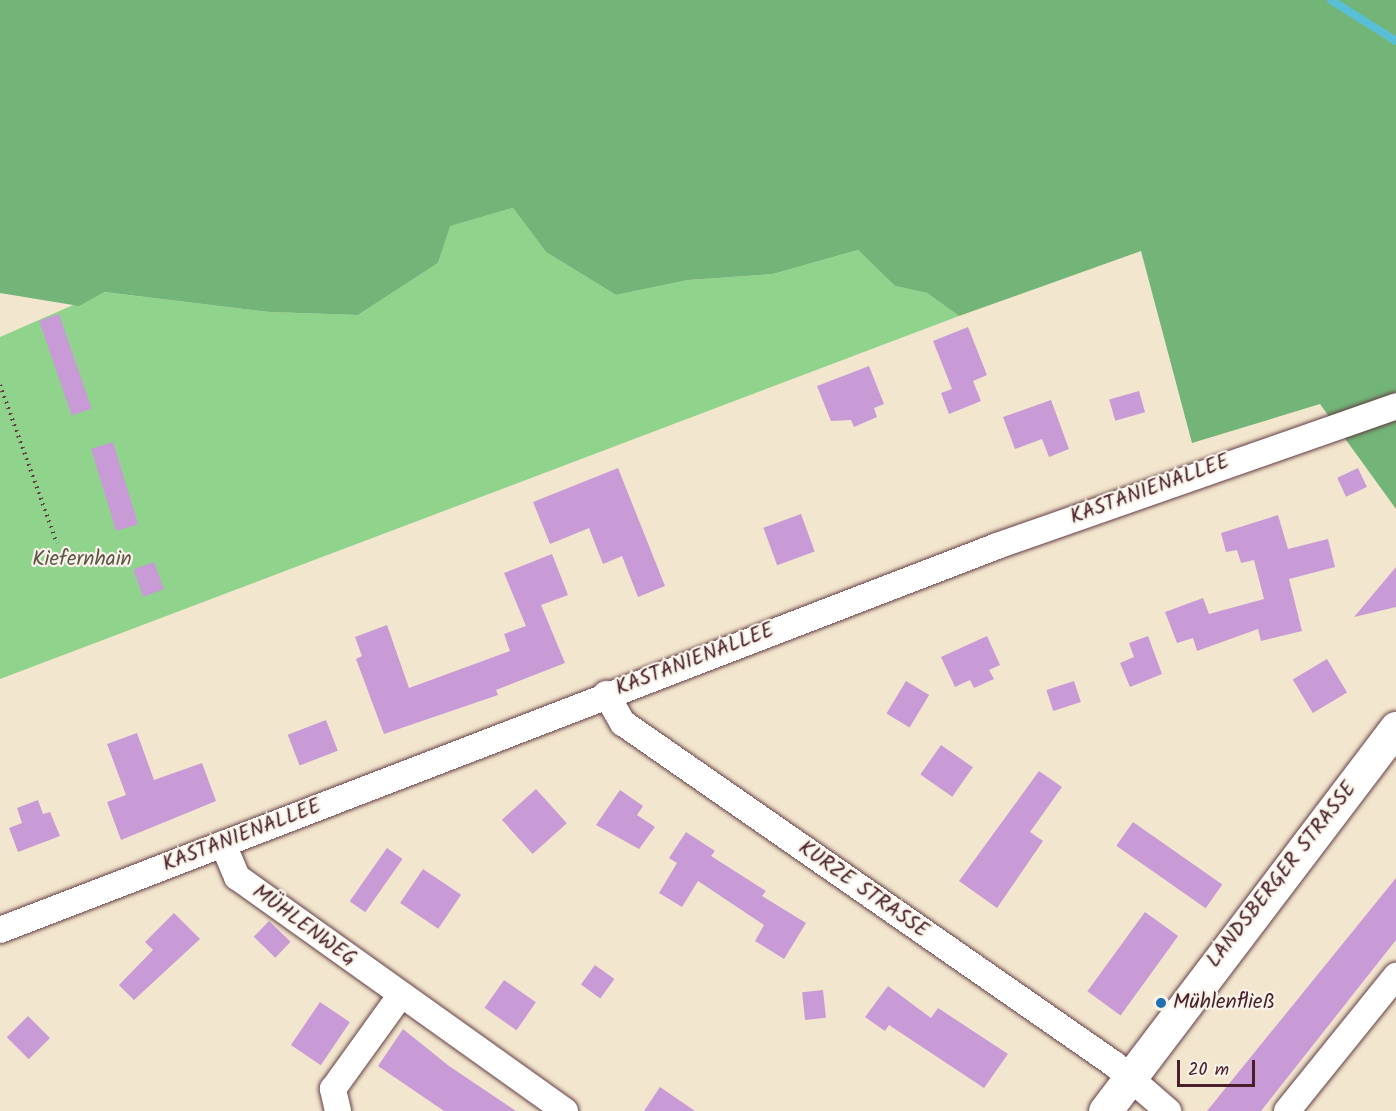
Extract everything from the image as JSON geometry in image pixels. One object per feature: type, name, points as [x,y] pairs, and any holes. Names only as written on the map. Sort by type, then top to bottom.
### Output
[{"type":"main road","name":"LANDSBERGER STRASSE","points":[[1106,1111],[1396,728]]},
{"type":"street","name":"KASTANIENALLEE","points":[[0,930],[606,694],[1213,467],[1396,406]]},
{"type":"street","name":"KURZE STRASSE","points":[[606,694],[623,723],[1131,1077],[1168,1111]]},
{"type":"street","name":"MÜHLENWEG","points":[[223,844],[237,877],[400,996],[565,1111]]},
{"type":"street","points":[[1287,1111],[1396,976]]},
{"type":"street","points":[[338,1111],[333,1089],[400,996]]},
{"type":"path","points":[[0,385],[57,543]]},
{"type":"green space","points":[[0,0],[1396,0],[1396,509],[1320,404],[1192,443],[1141,251],[959,316],[927,293],[895,286],[858,250],[773,274],[688,280],[616,295],[546,252],[513,208],[450,226],[438,263],[358,315],[269,312],[104,292],[79,306],[0,293]]},
{"type":"green space","name":"Kiefernhain","points":[[513,208],[546,252],[616,295],[688,280],[773,274],[858,250],[895,286],[927,293],[959,316],[0,679],[0,337],[103,292],[269,312],[358,315],[438,263],[449,226]]},
{"type":"building","points":[[59,314],[92,409],[72,415],[39,321]]},
{"type":"building","points":[[968,327],[987,375],[973,381],[981,401],[949,414],[941,393],[952,389],[933,341]]},
{"type":"building","points":[[869,366],[884,404],[874,408],[877,417],[854,427],[851,420],[831,421],[817,386]]},
{"type":"building","points":[[1139,391],[1145,412],[1115,421],[1109,400]]},
{"type":"building","points":[[1051,400],[1069,449],[1049,457],[1042,439],[1015,449],[1003,417]]},
{"type":"building","points":[[113,442],[138,524],[116,531],[91,449]]},
{"type":"building","points":[[618,468],[665,586],[638,597],[622,556],[603,564],[589,528],[550,544],[533,502]]},
{"type":"building","points":[[1358,468],[1367,487],[1346,497],[1337,478]]},
{"type":"building","points":[[801,514],[815,552],[777,565],[763,528]]},
{"type":"building","points":[[1278,515],[1288,549],[1328,539],[1335,567],[1289,579],[1302,631],[1261,641],[1258,629],[1197,651],[1193,638],[1177,643],[1165,612],[1203,598],[1209,614],[1264,599],[1254,560],[1241,563],[1237,550],[1226,552],[1221,533]]},
{"type":"building","points":[[552,554],[568,595],[541,605],[565,663],[496,690],[498,695],[384,734],[356,659],[362,656],[355,637],[387,625],[409,688],[510,651],[504,634],[526,626],[504,573]]},
{"type":"building","points":[[154,562],[164,589],[143,597],[133,570]]},
{"type":"building","points":[[1396,567],[1396,607],[1354,617]]},
{"type":"building","points":[[987,636],[1000,665],[989,670],[994,679],[974,688],[970,680],[955,687],[941,657]]},
{"type":"building","points":[[1148,636],[1162,674],[1130,687],[1120,663],[1134,657],[1129,643]]},
{"type":"building","points":[[1327,659],[1347,692],[1313,713],[1293,680]]},
{"type":"building","points":[[906,681],[929,695],[910,727],[886,714]]},
{"type":"building","points":[[1074,681],[1081,702],[1053,711],[1046,690]]},
{"type":"building","points":[[326,720],[338,751],[300,766],[288,735]]},
{"type":"building","points":[[137,733],[154,780],[202,763],[216,801],[121,840],[107,802],[126,795],[107,744]]},
{"type":"building","points":[[941,745],[973,767],[952,797],[920,774]]},
{"type":"building","points":[[1039,771],[1062,787],[1030,832],[1043,841],[997,908],[959,881]]},
{"type":"building","points":[[536,789],[567,823],[533,854],[502,820]]},
{"type":"building","points":[[620,790],[643,806],[637,815],[655,827],[639,849],[596,825]]},
{"type":"building","points":[[38,800],[43,814],[50,812],[60,836],[18,852],[9,828],[22,823],[17,808]]},
{"type":"building","points":[[1133,822],[1222,885],[1206,908],[1116,846]]},
{"type":"building","points":[[686,832],[715,851],[711,856],[766,891],[762,896],[806,923],[784,959],[755,941],[764,925],[698,881],[682,907],[659,893],[677,863],[669,858]]},
{"type":"building","points":[[387,848],[403,859],[365,912],[350,901]]},
{"type":"building","points":[[423,869],[461,895],[438,929],[400,903]]},
{"type":"building","points":[[1396,878],[1396,940],[1261,1111],[1207,1111]]},
{"type":"building","points":[[1145,912],[1178,936],[1121,1015],[1087,991]]},
{"type":"building","points":[[174,913],[200,939],[134,1000],[119,985],[153,950],[145,942]]},
{"type":"building","points":[[269,921],[291,942],[275,958],[254,937]]},
{"type":"building","points":[[595,965],[614,979],[600,999],[581,984]]},
{"type":"building","points":[[504,980],[536,1002],[516,1030],[484,1008]]},
{"type":"building","points":[[888,986],[931,1018],[938,1008],[1008,1054],[984,1088],[889,1025],[885,1031],[865,1017]]},
{"type":"building","points":[[823,990],[826,1018],[805,1020],[802,992]]},
{"type":"building","points":[[320,1002],[350,1022],[321,1065],[291,1045]]},
{"type":"building","points":[[28,1016],[50,1038],[29,1059],[7,1037]]},
{"type":"building","points":[[403,1029],[449,1066],[516,1111],[444,1111],[378,1066]]},
{"type":"building","points":[[660,1087],[695,1111],[644,1111]]},
{"type":"waterway","points":[[1331,0],[1396,41]]},
{"type":"place","name":"Mühlenfließ","points":[[1161,1003]]}]
